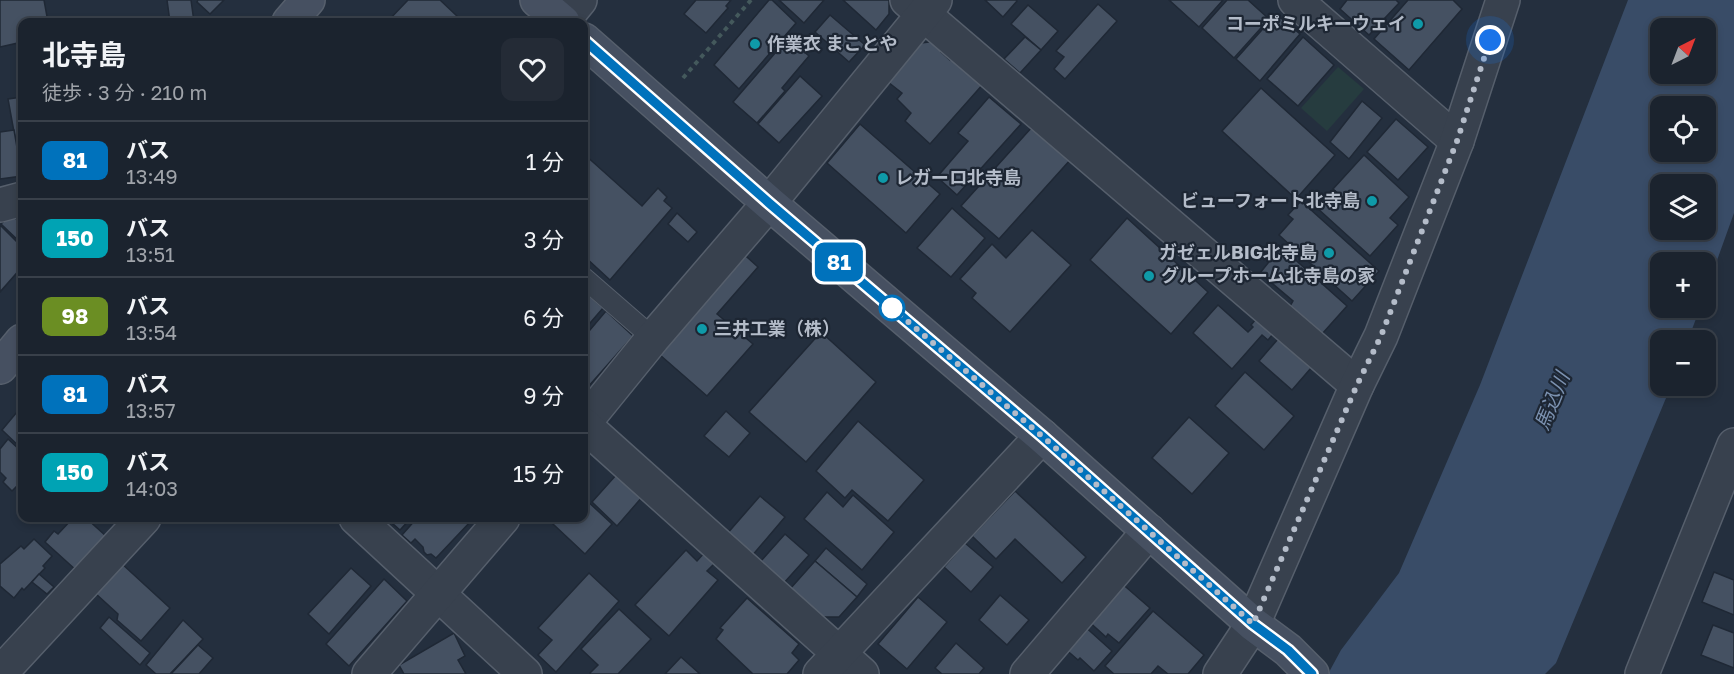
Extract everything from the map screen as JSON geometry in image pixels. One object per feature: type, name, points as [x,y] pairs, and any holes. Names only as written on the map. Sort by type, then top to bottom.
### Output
[{"type":"street","points":[[293,18],[308,0]]},
{"type":"street","points":[[537,0],[567,18]]},
{"type":"street","points":[[1295,0],[1457,141]]},
{"type":"street","points":[[1221,674],[1253,624],[1357,385],[1381,336],[1457,141],[1503,0]]},
{"type":"street","points":[[588,419],[769,203],[922,5],[1357,385]]},
{"type":"street","points":[[588,36],[769,203],[1042,436],[1253,624],[1302,663]]},
{"type":"street","points":[[0,205],[18,200]]},
{"type":"street","points":[[0,367],[18,346]]},
{"type":"street","points":[[588,428],[840,667],[1042,436]]},
{"type":"street","points":[[1642,674],[1734,445]]},
{"type":"street","points":[[3,674],[8,665],[140,522]]},
{"type":"street","points":[[360,522],[525,674]]},
{"type":"street","points":[[369,674],[499,522]]},
{"type":"street","points":[[1027,674],[1149,531]]},
{"type":"lane","points":[[588,282],[653,339]]},
{"type":"path","points":[[682,78],[751,0]]},
{"type":"green space","points":[[1338,67],[1364,89],[1327,131],[1301,108]]},
{"type":"water","name":"馬込川","points":[[1628,0],[1734,0],[1734,213],[1716,263],[1716,252],[1650,252],[1650,318],[1696,318],[1692,330],[1650,330],[1650,396],[1667,396],[1556,663],[1545,674],[1328,674],[1341,650],[1399,573],[1480,385]]},
{"type":"building","points":[[0,0],[44,0],[47,18],[18,18],[18,43],[0,47]]},
{"type":"building","points":[[167,0],[191,0],[193,18],[169,18]]},
{"type":"building","points":[[198,0],[224,0],[210,14],[197,2]]},
{"type":"building","points":[[408,0],[440,0],[458,17],[457,18],[391,18]]},
{"type":"building","points":[[696,0],[731,0],[726,6],[728,8],[706,33],[684,14]]},
{"type":"building","name":"作業衣 まことや","points":[[769,0],[772,0],[796,23],[739,89],[714,65]]},
{"type":"building","points":[[779,0],[824,0],[804,23]]},
{"type":"building","points":[[843,0],[889,0],[889,14],[876,30]]},
{"type":"building","points":[[985,0],[1016,0],[1017,1],[1003,17]]},
{"type":"building","points":[[1169,0],[1223,0],[1199,27]]},
{"type":"building","points":[[1227,0],[1248,0],[1269,19],[1234,58],[1202,28]]},
{"type":"building","points":[[1347,0],[1396,0],[1399,3],[1369,35],[1340,9]]},
{"type":"building","name":"コーポミルキーウェイ","points":[[1408,0],[1453,0],[1462,9],[1409,70],[1374,39]]},
{"type":"building","points":[[1098,4],[1117,21],[1065,79],[1054,69],[1064,57],[1056,51]]},
{"type":"building","points":[[1028,5],[1058,31],[1041,50],[1011,24]]},
{"type":"building","points":[[1276,14],[1300,34],[1260,81],[1236,59]]},
{"type":"building","points":[[830,15],[865,45],[849,62],[815,32]]},
{"type":"building","points":[[1025,37],[1041,50],[1020,73],[1004,59]]},
{"type":"building","points":[[1303,37],[1334,65],[1298,106],[1267,79]]},
{"type":"building","points":[[788,38],[809,56],[782,88],[785,91],[757,123],[733,102]]},
{"type":"building","points":[[937,41],[945,48],[941,52],[950,60],[953,55],[984,83],[930,144],[905,121],[911,113],[897,99],[902,93],[888,82],[921,43]]},
{"type":"building","points":[[800,76],[822,96],[779,143],[758,124]]},
{"type":"building","points":[[1261,88],[1335,155],[1296,199],[1222,131]]},
{"type":"building","points":[[989,97],[1021,124],[957,195],[937,177],[968,141],[958,133]]},
{"type":"building","points":[[18,98],[18,154],[8,99]]},
{"type":"building","points":[[1362,101],[1382,118],[1349,159],[1330,142]]},
{"type":"building","points":[[1396,119],[1428,147],[1398,180],[1367,152]]},
{"type":"building","name":"レガーロ北寺島","points":[[860,124],[940,194],[906,233],[827,163]]},
{"type":"building","points":[[1033,126],[1071,159],[999,239],[961,206]]},
{"type":"building","points":[[14,130],[18,153],[18,177],[0,179],[0,132]]},
{"type":"building","name":"ビューフォート北寺島","points":[[1364,155],[1409,197],[1390,218],[1398,225],[1370,256],[1316,207],[1325,197],[1335,206],[1342,197],[1333,189]]},
{"type":"building","points":[[588,158],[642,206],[658,188],[667,197],[664,201],[672,208],[610,280],[588,260]]},
{"type":"building","name":"ガゼェルBIG北寺島","points":[[1301,201],[1379,271],[1352,301],[1279,235],[1293,219],[1288,215]]},
{"type":"building","points":[[952,208],[985,238],[951,277],[917,248]]},
{"type":"building","points":[[677,213],[697,232],[688,242],[668,224]]},
{"type":"building","points":[[11,214],[18,219],[18,240],[1,224]]},
{"type":"building","name":"グループホーム北寺島の家","points":[[1127,218],[1208,292],[1171,334],[1090,260]]},
{"type":"building","points":[[0,225],[18,243],[18,272],[0,292]]},
{"type":"building","points":[[1032,230],[1071,265],[1010,332],[972,298],[976,293],[960,279],[992,244],[1006,258]]},
{"type":"building","points":[[1281,247],[1347,306],[1322,334],[1290,306],[1293,301],[1260,273]]},
{"type":"building","name":"三井工業（株）","points":[[738,249],[758,267],[717,314],[753,344],[707,396],[652,348]]},
{"type":"building","points":[[588,295],[603,308],[588,325]]},
{"type":"building","points":[[1218,305],[1248,332],[1256,319],[1273,334],[1268,340],[1262,335],[1232,369],[1193,333]]},
{"type":"building","points":[[606,311],[633,336],[588,387],[588,332]]},
{"type":"building","points":[[821,332],[876,382],[806,462],[749,412]]},
{"type":"building","points":[[1278,339],[1311,368],[1292,390],[1259,361]]},
{"type":"building","points":[[1245,372],[1294,416],[1264,450],[1215,406]]},
{"type":"building","points":[[18,411],[18,445],[2,430]]},
{"type":"building","points":[[726,411],[750,433],[729,457],[704,436]]},
{"type":"building","points":[[1189,417],[1229,453],[1192,494],[1152,458]]},
{"type":"building","points":[[858,421],[924,480],[888,521],[852,490],[845,498],[816,471]]},
{"type":"building","points":[[8,439],[18,448],[18,488],[16,487],[12,491],[3,482],[6,478],[0,472],[0,449]]},
{"type":"building","points":[[617,474],[643,496],[617,526],[592,502]]},
{"type":"building","points":[[1015,491],[1086,557],[1062,583],[1015,539],[996,559],[972,536]]},
{"type":"building","points":[[827,492],[843,507],[853,495],[894,532],[862,570],[804,519]]},
{"type":"building","points":[[760,496],[785,517],[751,557],[726,535]]},
{"type":"building","points":[[588,502],[612,524],[585,554],[553,524],[555,522],[588,522]]},
{"type":"building","points":[[69,522],[90,522],[107,537],[77,571],[45,542],[54,531],[58,534]]},
{"type":"building","points":[[393,522],[407,522],[400,530]]},
{"type":"building","points":[[413,522],[470,522],[436,558],[431,554],[427,555],[415,539],[411,543],[402,535]]},
{"type":"building","points":[[785,534],[809,555],[783,584],[760,562]]},
{"type":"building","points":[[34,539],[52,556],[43,566],[45,568],[14,598],[0,586],[0,564],[21,546],[24,549]]},
{"type":"building","points":[[965,543],[993,567],[971,592],[944,567]]},
{"type":"building","points":[[826,548],[867,584],[857,597],[815,561]]},
{"type":"building","points":[[686,550],[697,561],[706,551],[717,561],[707,571],[718,580],[669,636],[635,605]]},
{"type":"building","points":[[815,561],[857,597],[839,617],[822,617],[790,589]]},
{"type":"building","points":[[121,563],[170,608],[141,641],[117,620],[118,614],[95,593]]},
{"type":"building","points":[[351,568],[371,586],[329,634],[308,614]]},
{"type":"building","points":[[1714,572],[1734,580],[1734,615],[1702,602]]},
{"type":"building","points":[[589,573],[619,601],[556,672],[538,655],[552,640],[538,628]]},
{"type":"building","points":[[39,574],[54,587],[47,594],[32,582]]},
{"type":"building","points":[[384,579],[407,601],[349,666],[326,644]]},
{"type":"building","points":[[1119,581],[1150,608],[1119,643],[1108,634],[1106,637],[1086,619]]},
{"type":"building","points":[[1000,595],[1029,620],[1007,645],[979,620]]},
{"type":"building","points":[[918,597],[947,622],[907,669],[878,644]]},
{"type":"building","points":[[747,598],[799,644],[792,653],[799,660],[787,674],[753,674],[716,639],[723,630],[720,628]]},
{"type":"building","points":[[619,609],[651,639],[618,674],[591,674],[598,665],[581,649]]},
{"type":"building","points":[[1153,611],[1204,655],[1188,674],[1168,674],[1158,666],[1151,674],[1114,674],[1105,666]]},
{"type":"building","points":[[109,617],[150,653],[140,665],[100,628]]},
{"type":"building","points":[[183,620],[203,639],[170,674],[156,674],[146,665]]},
{"type":"building","points":[[1082,624],[1112,651],[1094,671],[1063,647]]},
{"type":"building","points":[[1713,625],[1734,633],[1734,668],[1701,655]]},
{"type":"building","points":[[454,633],[465,656],[458,660],[466,674],[404,674],[399,665]]},
{"type":"building","points":[[956,643],[984,668],[979,674],[942,674],[935,668]]},
{"type":"building","points":[[198,645],[213,658],[199,674],[171,674]]},
{"type":"building","points":[[681,657],[700,674],[665,674]]},
{"type":"bus line","name":"81","points":[[588,44],[769,203],[1042,436],[1253,624],[1288,650],[1312,674]]},
{"type":"place","name":"コーポミルキーウェイ","points":[[1418,24]]},
{"type":"place","name":"作業衣 まことや","points":[[755,44]]},
{"type":"place","name":"レガーロ北寺島","points":[[883,178]]},
{"type":"place","name":"ビューフォート北寺島","points":[[1372,201]]},
{"type":"place","name":"ガゼェルBIG北寺島","points":[[1329,253]]},
{"type":"place","name":"グループホーム北寺島の家","points":[[1149,276]]},
{"type":"place","name":"三井工業（株）","points":[[702,329]]},
{"type":"route","points":[[892,308],[1042,436],[1253,624],[1357,385],[1381,336],[1457,141],[1490,40]]}]
